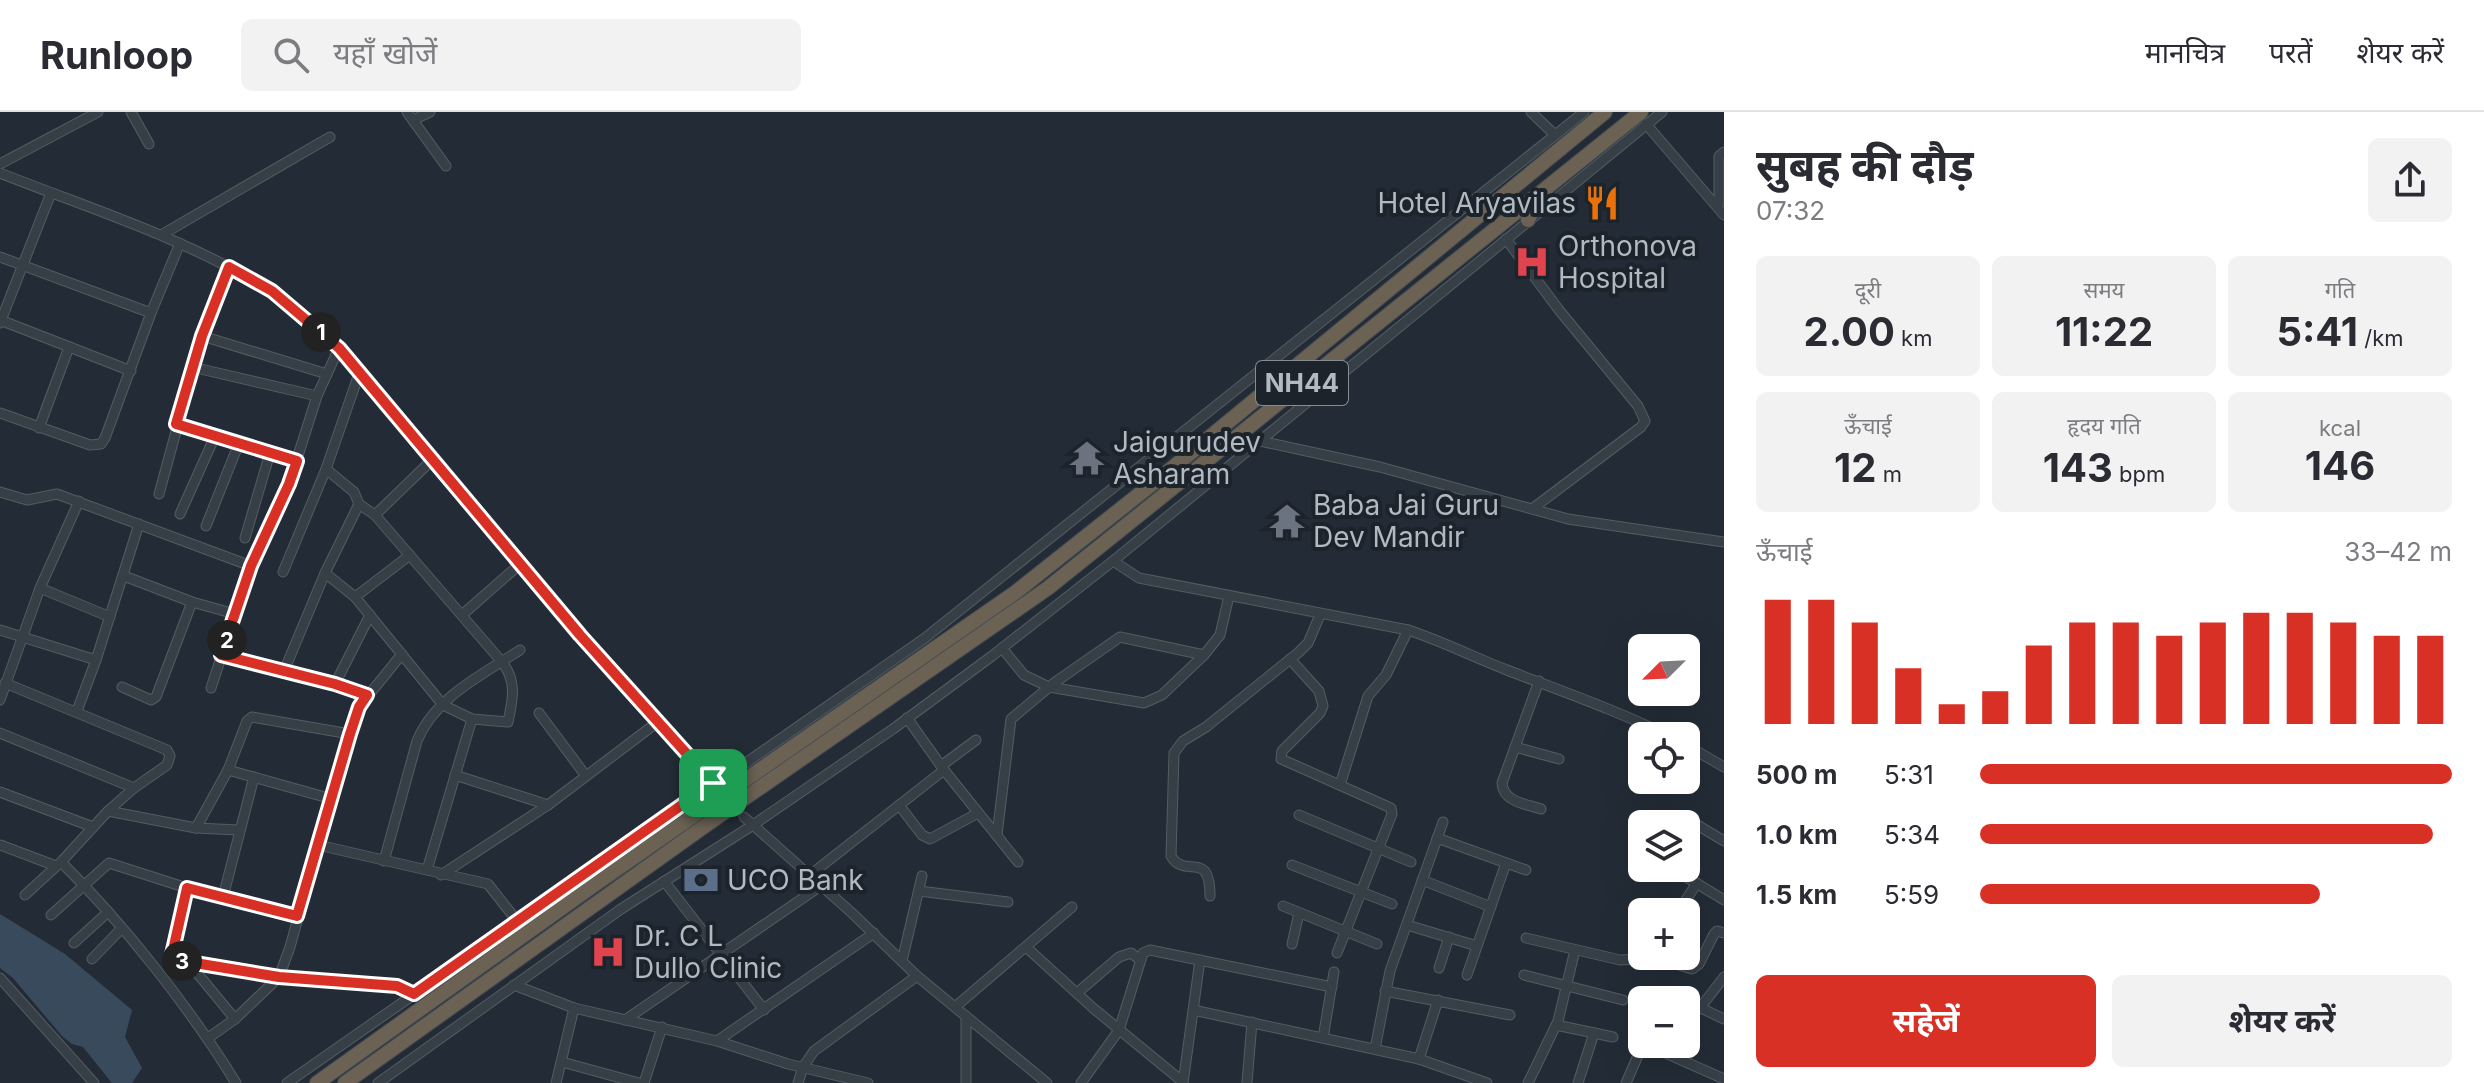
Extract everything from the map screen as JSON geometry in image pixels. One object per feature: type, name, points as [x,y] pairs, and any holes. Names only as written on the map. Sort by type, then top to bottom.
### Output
[{"type":"highway","name":"NH44","points":[[317,1083],[631,859],[1016,592],[1171,469],[1605,112]]},
{"type":"highway","name":"NH44","points":[[345,1083],[706,825],[1048,588],[1540,193],[1643,118]]},
{"type":"highway","points":[[1528,220],[1540,193]]},
{"type":"street","points":[[0,164],[98,112]]},
{"type":"street","points":[[131,112],[149,144]]},
{"type":"street","points":[[430,112],[410,116],[446,166]]},
{"type":"street","points":[[1531,112],[1555,135]]},
{"type":"street","points":[[287,1083],[925,638],[1584,112]]},
{"type":"street","points":[[378,1083],[664,881],[753,825],[907,718],[1002,648],[1506,239],[1643,118],[1662,112]]},
{"type":"street","points":[[1643,118],[1719,202]]},
{"type":"street","points":[[163,234],[330,137]]},
{"type":"street","points":[[1724,152],[1717,163],[1719,202],[1724,215]]},
{"type":"street","points":[[0,173],[163,234],[229,267],[272,291],[339,348],[580,635],[715,785]]},
{"type":"street","points":[[51,193],[0,321],[131,371]]},
{"type":"street","points":[[1506,239],[1559,310],[1638,406],[1645,421],[1532,509]]},
{"type":"street","points":[[0,413],[90,445],[101,444],[180,243]]},
{"type":"street","points":[[0,257],[151,313]]},
{"type":"street","points":[[159,494],[192,367],[229,267]]},
{"type":"street","points":[[202,336],[327,374]]},
{"type":"street","points":[[39,428],[69,347]]},
{"type":"street","points":[[211,688],[251,566],[289,484],[317,396],[339,348]]},
{"type":"street","points":[[192,367],[317,396]]},
{"type":"street","points":[[283,572],[326,469],[360,371]]},
{"type":"street","points":[[176,424],[297,461]]},
{"type":"street","points":[[180,514],[215,436]]},
{"type":"street","points":[[1260,441],[1380,467],[1568,519],[1724,542]]},
{"type":"street","points":[[206,526],[239,443]]},
{"type":"street","points":[[245,538],[270,453]]},
{"type":"street","points":[[375,515],[433,459]]},
{"type":"street","points":[[325,573],[355,597],[443,705],[472,719],[508,722],[513,701],[513,676],[375,515],[359,504],[354,492],[326,469]]},
{"type":"street","points":[[0,492],[20,499],[35,499],[51,493],[79,501],[251,566]]},
{"type":"street","points":[[0,700],[40,588],[79,501]]},
{"type":"street","points":[[284,671],[325,573],[359,504]]},
{"type":"street","points":[[77,711],[139,524]]},
{"type":"street","points":[[355,597],[410,555]]},
{"type":"street","points":[[1113,561],[1139,578],[1408,630],[1440,640],[1639,722]]},
{"type":"street","points":[[462,615],[520,564]]},
{"type":"street","points":[[124,576],[192,602],[235,614]]},
{"type":"street","points":[[40,588],[110,617]]},
{"type":"street","points":[[1002,648],[1024,675],[1049,687],[1144,703],[1162,695],[1220,635],[1229,596]]},
{"type":"street","points":[[122,687],[151,700],[156,697],[192,602]]},
{"type":"street","points":[[335,684],[370,615]]},
{"type":"street","points":[[1210,896],[1207,873],[1203,869],[1179,864],[1171,856],[1174,753],[1183,741],[1206,727],[1308,643],[1320,615]]},
{"type":"street","points":[[0,630],[96,660]]},
{"type":"street","points":[[1340,785],[1368,696],[1386,675],[1408,630]]},
{"type":"street","points":[[997,835],[1011,719],[1049,687],[1120,637],[1204,655]]},
{"type":"street","points":[[384,861],[424,724],[454,692],[520,650]]},
{"type":"street","points":[[208,1038],[235,1019],[279,977],[359,707],[402,654]]},
{"type":"street","points":[[221,655],[367,695]]},
{"type":"street","points":[[1290,659],[1319,691],[1323,706],[1280,756],[1287,764],[1391,808],[1392,814],[1337,953]]},
{"type":"street","points":[[1539,681],[1502,783],[1503,791],[1515,800],[1541,809]]},
{"type":"street","points":[[5,683],[167,750],[170,756],[167,765],[108,811],[25,895]]},
{"type":"street","points":[[539,713],[586,776]]},
{"type":"street","points":[[196,828],[228,770],[247,721],[252,717],[350,734]]},
{"type":"street","points":[[907,718],[942,768],[1018,862]]},
{"type":"street","points":[[427,870],[472,719]]},
{"type":"street","points":[[441,875],[548,805],[659,721]]},
{"type":"street","points":[[0,733],[134,788]]},
{"type":"street","points":[[810,875],[976,740]]},
{"type":"street","points":[[1515,747],[1559,759]]},
{"type":"street","points":[[1700,753],[1724,767]]},
{"type":"street","points":[[228,770],[332,799]]},
{"type":"street","points":[[455,775],[548,805]]},
{"type":"street","points":[[223,897],[254,777]]},
{"type":"street","points":[[0,792],[93,827]]},
{"type":"street","points":[[899,805],[922,835],[930,839],[978,813]]},
{"type":"street","points":[[108,811],[196,828],[239,830]]},
{"type":"street","points":[[1299,815],[1411,862]]},
{"type":"street","points":[[744,817],[822,885],[917,976],[1047,1083]]},
{"type":"street","points":[[1375,1049],[1385,991],[1443,822]]},
{"type":"street","points":[[1700,827],[1724,841]]},
{"type":"street","points":[[1437,838],[1526,870]]},
{"type":"street","points":[[0,845],[58,864],[84,885],[208,1038],[236,1083]]},
{"type":"street","points":[[318,845],[488,884],[517,921]]},
{"type":"street","points":[[51,915],[109,863],[187,888],[297,916]]},
{"type":"street","points":[[1467,975],[1506,863]]},
{"type":"street","points":[[1292,865],[1392,904]]},
{"type":"street","points":[[902,961],[922,876]]},
{"type":"street","points":[[1422,880],[1491,907]]},
{"type":"street","points":[[664,881],[764,1010]]},
{"type":"street","points":[[1687,898],[1697,883],[1724,900]]},
{"type":"street","points":[[625,1020],[822,885]]},
{"type":"street","points":[[187,888],[171,959],[279,977],[397,986],[414,994]]},
{"type":"street","points":[[919,891],[1008,902]]},
{"type":"street","points":[[1283,906],[1377,944]]},
{"type":"street","points":[[955,1007],[1072,907]]},
{"type":"street","points":[[74,943],[107,913]]},
{"type":"street","points":[[1292,944],[1299,913]]},
{"type":"street","points":[[1407,925],[1477,946]]},
{"type":"street","points":[[92,959],[121,929]]},
{"type":"street","points":[[1700,962],[1714,934],[1717,931],[1724,933]]},
{"type":"street","points":[[717,1041],[874,933]]},
{"type":"street","points":[[1439,968],[1449,937]]},
{"type":"street","points":[[1526,938],[1628,961]]},
{"type":"street","points":[[1026,947],[1183,1082]]},
{"type":"street","points":[[1081,1083],[1119,1030],[1139,959],[1150,950],[1332,987]]},
{"type":"street","points":[[1528,1083],[1556,1025],[1575,950]]},
{"type":"street","points":[[1077,993],[1119,957],[1131,953],[1139,959]]},
{"type":"street","points":[[1183,1082],[1200,960]]},
{"type":"street","points":[[188,962],[235,1019]]},
{"type":"street","points":[[1323,1038],[1334,972]]},
{"type":"street","points":[[1524,975],[1623,1000]]},
{"type":"street","points":[[798,1083],[803,1067],[814,1051],[917,976]]},
{"type":"street","points":[[1724,977],[1700,1008],[1724,1019]]},
{"type":"street","points":[[0,978],[83,1078],[94,1083]]},
{"type":"street","points":[[514,985],[574,1008],[717,1041],[868,1083]]},
{"type":"street","points":[[1385,991],[1510,1015]]},
{"type":"street","points":[[1419,1059],[1438,1000]]},
{"type":"street","points":[[556,1083],[574,1008]]},
{"type":"street","points":[[1193,1010],[1419,1059],[1487,1083]]},
{"type":"street","points":[[966,1016],[966,1083]]},
{"type":"street","points":[[1247,1083],[1252,1022]]},
{"type":"street","points":[[1556,1025],[1613,1037]]},
{"type":"street","points":[[562,1062],[641,1083],[662,1027]]},
{"type":"street","points":[[1578,1083],[1594,1033]]},
{"type":"street","points":[[1626,1083],[1638,1058]]},
{"type":"street","points":[[1676,1058],[1724,1079]]},
{"type":"water","points":[[0,914],[65,954],[132,1010],[125,1037],[142,1068],[132,1083],[112,1083],[83,1047],[72,1044],[62,1036],[13,978],[0,968]]},
{"type":"place","name":"Hotel Aryavilas","points":[[1602,203]]},
{"type":"place","name":"Orthonova Hospital","points":[[1532,262]]},
{"type":"place","name":"Jaigurudev Asharam","points":[[1087,458]]},
{"type":"place","name":"Baba Jai Guru Dev Mandir","points":[[1287,521]]},
{"type":"place","name":"UCO Bank","points":[[701,880]]},
{"type":"place","name":"Dr. C L Dullo Clinic","points":[[608,952]]},
{"type":"route","points":[[229,267],[272,291],[339,348],[580,635],[713,783],[414,994],[397,986],[279,977],[171,959],[187,888],[297,916],[350,734],[359,707],[367,695],[221,655],[251,566],[297,461],[176,424],[202,336],[229,267]]}]
